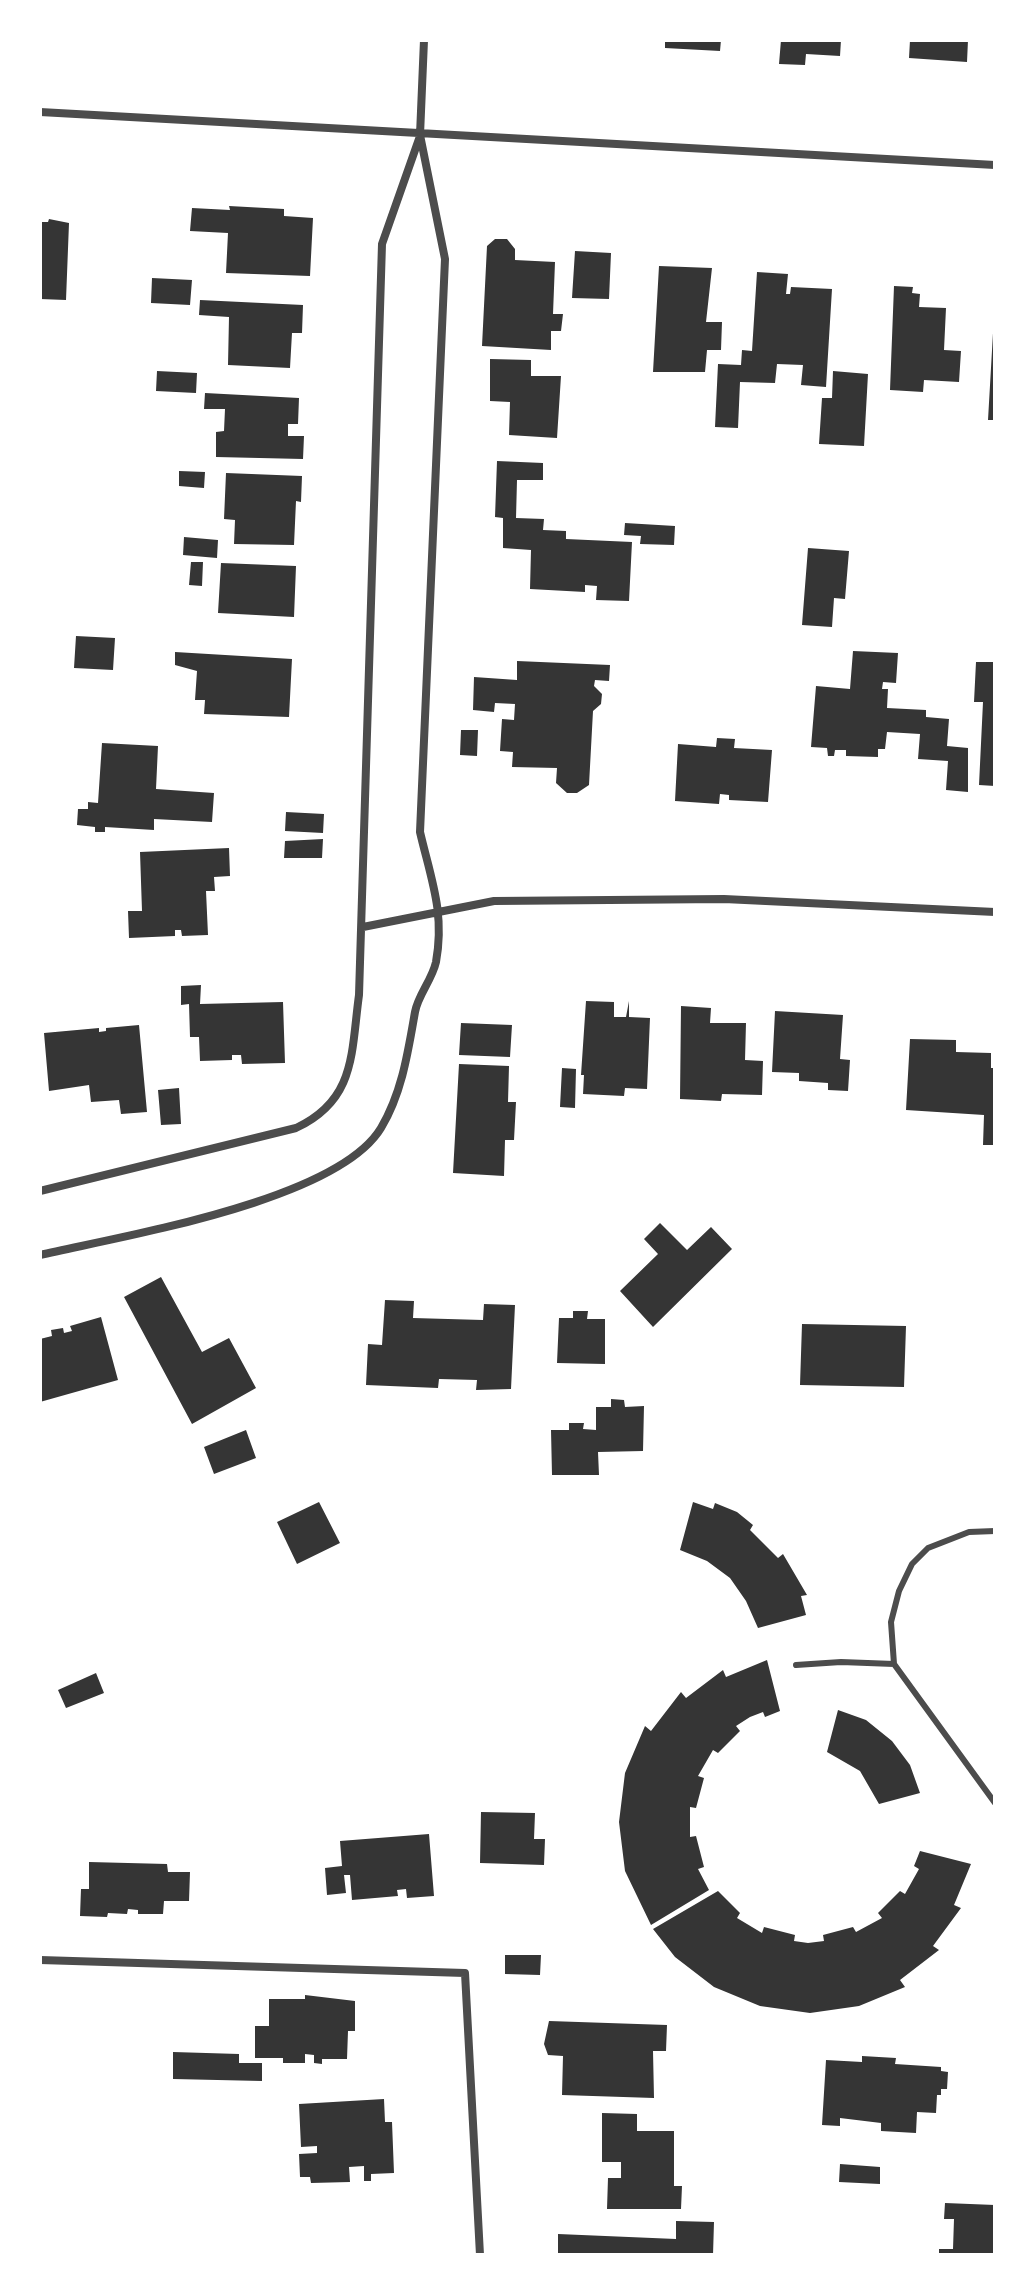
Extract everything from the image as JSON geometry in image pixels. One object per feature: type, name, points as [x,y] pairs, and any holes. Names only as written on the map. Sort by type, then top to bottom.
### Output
[{"type":"street","points":[[40,1255],[243,1205],[309,1183],[351,1160],[380,1130],[397,1093],[416,1006],[435,964],[441,913],[420,832],[445,259],[420,135],[424,40]]},
{"type":"street","points":[[40,112],[995,165]]},
{"type":"street","points":[[40,1191],[259,1139],[322,1116],[339,1095],[349,1065],[359,995],[363,927],[382,244],[420,135]]},
{"type":"street","points":[[363,927],[494,901],[724,899],[995,912]]},
{"type":"street","points":[[40,1960],[465,1973],[480,2255]]},
{"type":"lane","points":[[995,1531],[947,1537],[928,1548],[912,1564],[899,1591],[891,1622],[894,1664],[995,1803]]},
{"type":"lane","points":[[796,1665],[841,1662],[894,1664]]},
{"type":"building","points":[[665,40],[721,40],[720,51],[665,48]]},
{"type":"building","points":[[781,40],[841,40],[840,56],[806,54],[805,65],[779,64]]},
{"type":"building","points":[[910,40],[968,40],[967,62],[909,58]]},
{"type":"building","points":[[229,206],[284,209],[284,216],[313,218],[310,276],[226,273],[228,233],[190,231],[192,208],[230,210]]},
{"type":"building","points":[[49,219],[69,223],[66,300],[40,299],[40,222],[48,222]]},
{"type":"building","points":[[495,239],[507,239],[515,249],[515,260],[555,262],[553,314],[563,314],[561,331],[551,331],[551,350],[482,346],[487,246]]},
{"type":"building","points":[[575,251],[611,253],[609,299],[572,298]]},
{"type":"building","points":[[659,266],[712,268],[706,322],[722,322],[721,350],[707,350],[705,372],[653,372]]},
{"type":"building","points":[[757,272],[788,274],[786,294],[790,294],[791,287],[832,289],[826,387],[801,385],[803,365],[777,364],[775,383],[740,382],[738,428],[715,427],[718,364],[741,365],[742,350],[752,351]]},
{"type":"building","points":[[152,278],[192,280],[190,305],[151,303]]},
{"type":"building","points":[[894,286],[913,287],[912,293],[920,294],[919,307],[946,308],[944,350],[961,351],[959,382],[924,380],[923,392],[890,390]]},
{"type":"building","points":[[200,300],[303,305],[302,333],[292,333],[290,368],[228,365],[229,317],[199,315]]},
{"type":"building","points":[[993,333],[995,420],[988,420]]},
{"type":"building","points":[[490,359],[531,360],[531,376],[561,376],[557,438],[509,435],[510,402],[490,401]]},
{"type":"building","points":[[157,371],[197,373],[196,393],[156,391]]},
{"type":"building","points":[[833,371],[868,374],[864,446],[819,444],[822,398],[832,398]]},
{"type":"building","points":[[205,393],[299,398],[298,424],[288,424],[288,436],[304,436],[303,459],[216,457],[216,432],[224,431],[225,409],[204,409]]},
{"type":"building","points":[[497,461],[543,463],[543,480],[517,480],[516,518],[544,519],[543,530],[566,531],[566,539],[632,542],[629,601],[596,600],[597,586],[585,585],[585,592],[530,589],[531,550],[503,548],[503,518],[495,517]]},
{"type":"building","points":[[179,471],[205,472],[204,488],[179,486]]},
{"type":"building","points":[[226,473],[302,476],[301,502],[296,501],[294,545],[234,544],[235,520],[224,519]]},
{"type":"building","points":[[625,523],[675,526],[674,545],[640,544],[641,536],[624,535]]},
{"type":"building","points":[[184,537],[218,540],[217,558],[183,555]]},
{"type":"building","points":[[808,548],[849,551],[845,599],[834,598],[832,627],[802,625]]},
{"type":"building","points":[[191,562],[203,562],[202,586],[189,585]]},
{"type":"building","points":[[221,563],[296,566],[294,617],[218,613]]},
{"type":"building","points":[[76,636],[115,638],[113,670],[74,668]]},
{"type":"building","points":[[853,651],[898,653],[896,683],[883,682],[882,689],[888,689],[887,708],[926,710],[926,717],[949,719],[947,746],[968,748],[968,792],[946,790],[948,761],[918,759],[920,734],[887,732],[885,749],[878,749],[878,757],[846,756],[846,750],[835,750],[834,756],[828,756],[827,748],[811,747],[816,686],[850,689]]},
{"type":"building","points":[[175,652],[292,659],[289,717],[204,714],[205,700],[195,700],[197,671],[175,665]]},
{"type":"building","points":[[517,661],[610,665],[609,681],[595,680],[594,686],[602,694],[601,704],[593,711],[589,785],[577,793],[567,793],[556,783],[557,768],[512,767],[513,752],[500,751],[502,719],[514,720],[515,704],[495,703],[494,712],[473,710],[474,677],[517,680]]},
{"type":"building","points":[[976,662],[995,662],[995,786],[979,785],[983,702],[974,702]]},
{"type":"building","points":[[461,730],[478,730],[477,756],[460,755]]},
{"type":"building","points":[[717,738],[735,739],[734,748],[772,750],[768,802],[729,800],[729,795],[720,794],[719,804],[675,801],[678,744],[716,747]]},
{"type":"building","points":[[102,743],[158,746],[156,789],[214,793],[212,822],[154,819],[154,830],[105,827],[105,832],[95,832],[95,827],[77,825],[78,809],[88,809],[88,802],[98,803]]},
{"type":"building","points":[[286,812],[324,814],[323,833],[285,831]]},
{"type":"building","points":[[323,839],[322,858],[284,858],[285,841]]},
{"type":"building","points":[[229,848],[230,876],[214,877],[215,891],[206,891],[208,935],[182,936],[181,930],[175,930],[175,936],[129,938],[128,911],[142,911],[140,852]]},
{"type":"building","points":[[201,985],[200,1004],[283,1002],[285,1063],[242,1064],[241,1055],[232,1055],[232,1060],[200,1061],[199,1037],[190,1037],[189,1004],[181,1005],[181,986]]},
{"type":"building","points":[[586,1001],[614,1002],[614,1017],[626,1017],[629,1001],[629,1017],[650,1018],[647,1089],[625,1088],[624,1096],[583,1094],[584,1075],[581,1075]]},
{"type":"building","points":[[681,1006],[711,1008],[710,1023],[746,1023],[745,1060],[763,1061],[762,1095],[722,1094],[721,1101],[680,1099]]},
{"type":"building","points":[[775,1011],[843,1015],[840,1059],[850,1060],[848,1091],[828,1090],[828,1083],[799,1081],[799,1073],[772,1072]]},
{"type":"building","points":[[461,1023],[512,1025],[510,1057],[459,1055]]},
{"type":"building","points":[[139,1025],[147,1112],[121,1114],[119,1100],[91,1102],[89,1085],[49,1091],[44,1033],[99,1028],[99,1032],[106,1031],[106,1028]]},
{"type":"building","points":[[910,1039],[956,1040],[956,1052],[991,1053],[991,1068],[995,1068],[995,1145],[983,1145],[984,1115],[906,1110]]},
{"type":"building","points":[[459,1064],[509,1066],[508,1102],[516,1102],[514,1140],[505,1140],[504,1176],[453,1173]]},
{"type":"building","points":[[562,1068],[576,1069],[575,1108],[560,1107]]},
{"type":"building","points":[[179,1088],[181,1124],[161,1125],[158,1090]]},
{"type":"building","points":[[660,1223],[687,1250],[711,1227],[732,1249],[653,1327],[620,1291],[658,1254],[644,1239]]},
{"type":"building","points":[[161,1277],[202,1352],[229,1338],[256,1388],[192,1424],[124,1297]]},
{"type":"building","points":[[385,1300],[414,1301],[413,1318],[483,1320],[484,1304],[515,1305],[511,1389],[476,1390],[477,1380],[439,1379],[438,1388],[366,1385],[368,1344],[382,1345]]},
{"type":"building","points":[[573,1311],[588,1311],[587,1319],[605,1319],[605,1364],[557,1363],[559,1318],[573,1318]]},
{"type":"building","points":[[101,1317],[118,1380],[40,1402],[40,1339],[52,1336],[51,1330],[63,1328],[64,1333],[72,1331],[70,1326]]},
{"type":"building","points":[[802,1324],[906,1326],[904,1387],[800,1385]]},
{"type":"building","points":[[611,1399],[624,1400],[625,1407],[644,1406],[643,1451],[598,1452],[599,1475],[552,1475],[551,1430],[569,1430],[569,1423],[584,1423],[583,1429],[596,1430],[596,1407],[611,1407]]},
{"type":"building","points":[[246,1430],[256,1458],[214,1474],[204,1447]]},
{"type":"building","points":[[319,1502],[340,1543],[297,1564],[277,1522]]},
{"type":"building","points":[[693,1502],[713,1509],[715,1503],[737,1512],[753,1525],[750,1530],[778,1558],[783,1554],[807,1595],[801,1596],[806,1615],[758,1628],[746,1601],[730,1578],[707,1561],[680,1550]]},
{"type":"building","points":[[767,1660],[780,1711],[765,1717],[763,1712],[750,1717],[736,1726],[740,1731],[718,1753],[713,1750],[698,1776],[704,1778],[696,1808],[690,1807],[690,1837],[696,1836],[704,1867],[698,1869],[709,1890],[651,1925],[625,1871],[619,1822],[625,1773],[645,1726],[651,1731],[681,1692],[686,1698],[723,1670],[726,1677]]},
{"type":"building","points":[[96,1673],[104,1693],[66,1708],[58,1690]]},
{"type":"building","points":[[838,1710],[866,1720],[892,1741],[910,1765],[920,1793],[879,1804],[860,1771],[827,1752]]},
{"type":"building","points":[[481,1812],[535,1813],[534,1839],[545,1839],[544,1865],[480,1863]]},
{"type":"building","points":[[429,1834],[434,1896],[407,1898],[406,1889],[397,1890],[398,1896],[352,1900],[350,1875],[344,1875],[346,1893],[327,1895],[325,1868],[342,1866],[340,1841]]},
{"type":"building","points":[[920,1851],[971,1864],[954,1905],[961,1908],[933,1946],[939,1950],[900,1980],[905,1987],[859,2006],[810,2013],[760,2006],[714,1987],[675,1957],[653,1929],[718,1891],[740,1913],[737,1918],[762,1933],[764,1927],[795,1935],[794,1941],[808,1943],[824,1941],[823,1935],[853,1927],[856,1932],[882,1918],[878,1913],[900,1891],[905,1894],[919,1869],[914,1866]]},
{"type":"building","points":[[89,1862],[167,1864],[168,1872],[190,1872],[189,1901],[164,1901],[163,1914],[138,1914],[138,1910],[128,1909],[127,1914],[108,1913],[107,1917],[80,1916],[81,1889],[89,1889]]},
{"type":"building","points":[[505,1955],[541,1955],[540,1975],[505,1974]]},
{"type":"building","points":[[305,1995],[355,2001],[355,2031],[348,2031],[347,2059],[322,2059],[322,2064],[314,2063],[314,2055],[305,2054],[305,2063],[283,2063],[283,2058],[255,2058],[255,2026],[269,2026],[269,1999],[305,1999]]},
{"type":"building","points":[[549,2021],[667,2025],[666,2051],[653,2051],[654,2098],[562,2095],[563,2056],[548,2055],[544,2044]]},
{"type":"building","points":[[173,2052],[239,2054],[239,2063],[262,2063],[262,2081],[173,2079]]},
{"type":"building","points":[[862,2056],[896,2058],[895,2064],[941,2067],[941,2071],[948,2072],[947,2089],[941,2089],[941,2095],[937,2095],[936,2113],[917,2112],[916,2133],[881,2131],[881,2123],[840,2118],[840,2126],[822,2125],[826,2060],[862,2062]]},
{"type":"building","points":[[384,2099],[385,2122],[392,2122],[394,2173],[371,2174],[371,2181],[364,2181],[364,2166],[349,2167],[350,2182],[311,2183],[310,2177],[300,2177],[299,2154],[317,2153],[317,2146],[301,2147],[299,2104]]},
{"type":"building","points":[[602,2113],[637,2114],[637,2131],[674,2131],[674,2186],[682,2186],[681,2209],[607,2209],[608,2178],[621,2178],[621,2162],[602,2162]]},
{"type":"building","points":[[840,2164],[880,2167],[880,2184],[839,2182]]},
{"type":"building","points":[[945,2203],[995,2205],[995,2255],[939,2255],[939,2249],[953,2249],[954,2219],[944,2219]]},
{"type":"building","points":[[676,2221],[714,2222],[713,2255],[558,2255],[558,2234],[676,2239]]}]
